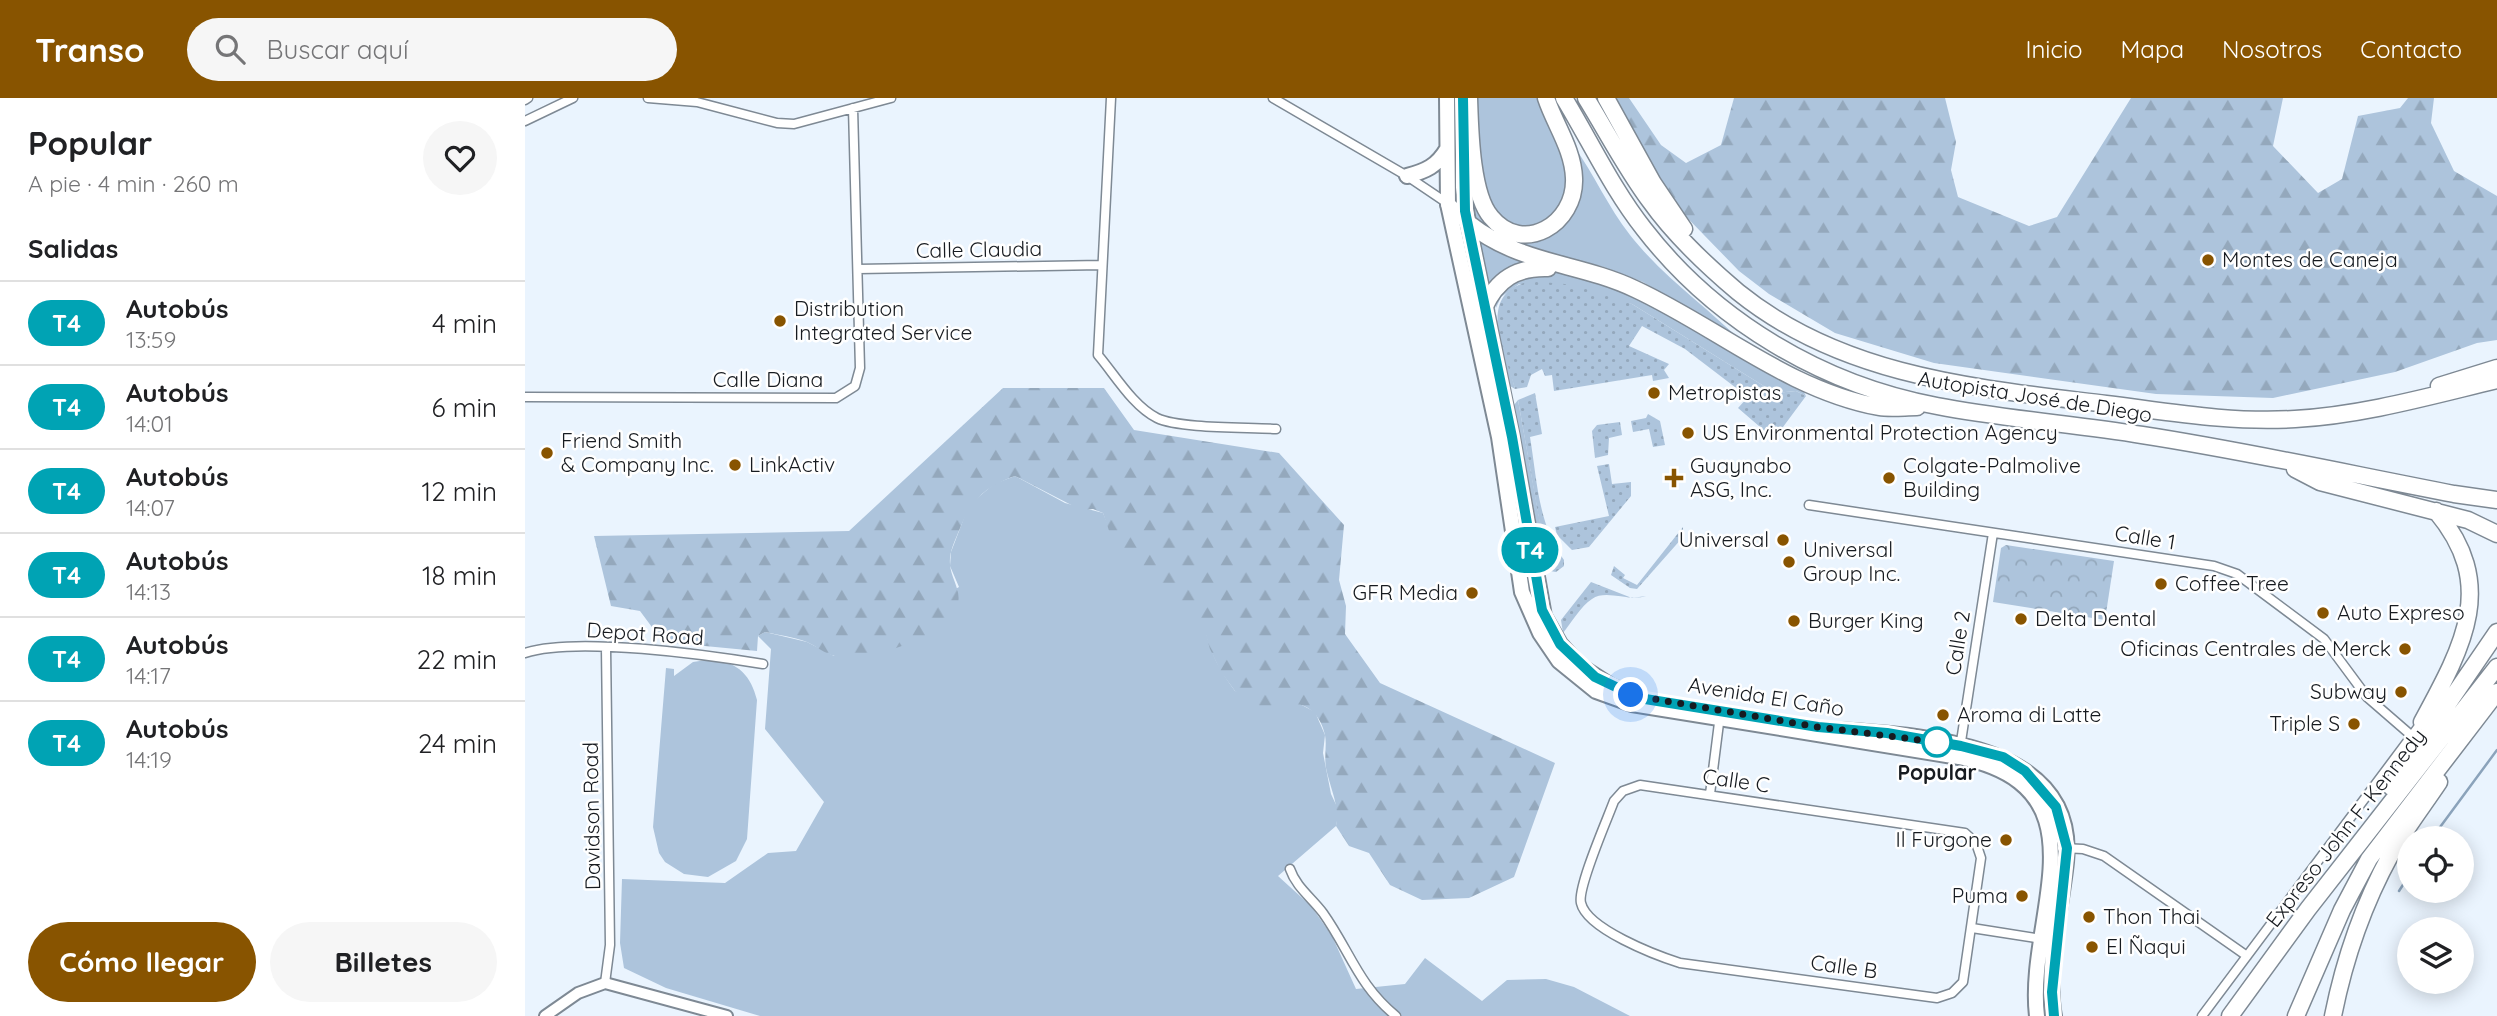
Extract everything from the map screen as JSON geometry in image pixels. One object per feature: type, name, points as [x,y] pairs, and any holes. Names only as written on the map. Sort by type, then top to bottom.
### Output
[{"type":"highway","points":[[1469,98],[1473,149],[1482,201],[1489,215],[1500,225],[1522,233],[1539,232],[1559,222],[1569,210],[1574,191],[1571,158],[1546,98]]},
{"type":"highway","name":"Autopista José de Diego","points":[[1564,98],[1644,230],[1700,289],[1741,322],[1815,367],[1850,382],[1935,406],[2143,435],[2497,500]]},
{"type":"highway","name":"Autopista José de Diego","points":[[1586,98],[1649,200],[1677,234],[1738,291],[1779,321],[1859,359],[1928,379],[2210,419],[2296,419],[2356,413],[2497,380]]},
{"type":"highway","points":[[1606,98],[1653,183],[1699,255]]},
{"type":"highway","points":[[1468,223],[1504,248],[1636,289],[1781,371],[1848,398],[1881,408],[1935,406]]},
{"type":"highway","points":[[1485,308],[1494,290],[1511,274],[1533,268],[1568,269]]},
{"type":"highway","points":[[2398,404],[2459,377],[2497,368]]},
{"type":"highway","points":[[2277,460],[2320,482],[2436,511],[2482,525],[2497,534]]},
{"type":"highway","points":[[2436,511],[2459,527],[2479,552]]},
{"type":"highway","points":[[2417,729],[2491,612]]},
{"type":"highway","points":[[2371,827],[2383,798],[2497,632]]},
{"type":"highway","points":[[2371,827],[2497,650]]},
{"type":"highway","name":"Expreso John F. Kennedy","points":[[2230,1016],[2371,827],[2497,667]]},
{"type":"highway","name":"Expreso John F. Kennedy","points":[[2297,1016],[2342,910],[2364,868],[2497,692]]},
{"type":"highway","points":[[2334,1014],[2354,942],[2381,876],[2404,832],[2441,780],[2453,751]]},
{"type":"main road","name":"Avenida El Caño","points":[[1447,98],[1448,204],[1499,437],[1522,592],[1540,633],[1568,670],[1607,697],[1720,717],[1960,752],[1984,762],[2023,787],[2039,804],[2060,848],[2052,992],[2054,1016]]},
{"type":"main road","name":"Avenida El Caño","points":[[1463,98],[1463,187],[1468,223],[1512,437],[1542,610],[1553,634],[1580,666],[1611,686],[1639,698],[1720,717]]},
{"type":"main road","points":[[1407,176],[1427,170],[1440,161],[1447,149]]},
{"type":"main road","points":[[1448,204],[1468,223]]},
{"type":"main road","name":"Avenida El Caño","points":[[2037,1016],[2036,981],[2060,848]]},
{"type":"street","points":[[525,121],[573,98]]},
{"type":"street","points":[[648,98],[697,102],[777,123],[793,124],[891,98]]},
{"type":"street","points":[[1111,98],[1098,355],[1140,405],[1157,418],[1174,423],[1276,429]]},
{"type":"street","points":[[1273,98],[1407,176],[1448,204]]},
{"type":"street","name":"Calle Diana","points":[[525,397],[836,398],[855,386],[860,368],[853,108]]},
{"type":"street","name":"Calle Claudia","points":[[858,269],[1101,265]]},
{"type":"street","name":"Calle 1","points":[[1809,505],[2214,566],[2237,573],[2325,639],[2367,697],[2417,729]]},
{"type":"street","name":"Calle 2","points":[[1960,752],[1993,533]]},
{"type":"street","name":"Depot Road","points":[[525,653],[564,647],[606,648],[718,657],[763,664]]},
{"type":"street","name":"Davidson Road","points":[[605,983],[610,945],[606,648]]},
{"type":"street","points":[[1710,794],[1720,717]]},
{"type":"street","points":[[2202,1016],[2417,729]]},
{"type":"street","name":"Calle C","points":[[1584,911],[1580,901],[1585,878],[1614,802],[1623,791],[1640,785],[1965,833],[1972,839]]},
{"type":"street","name":"Calle B","points":[[1584,911],[1587,918],[1652,953],[1680,963],[1937,998],[1952,993],[1962,982],[1972,928],[1980,858],[1972,839]]},
{"type":"street","points":[[2060,848],[2083,849],[2104,856],[2247,956]]},
{"type":"street","points":[[1290,869],[1294,880],[1314,900],[1338,934],[1374,998],[1396,1016]]},
{"type":"street","points":[[1972,928],[2042,939]]},
{"type":"street","points":[[545,1016],[578,993],[605,983],[727,1016]]},
{"type":"green space","points":[[1472,98],[1543,98],[1566,153],[1570,192],[1552,220],[1528,227],[1518,226],[1506,222],[1486,201]]},
{"type":"green space","points":[[1614,98],[1629,98],[1661,145],[1686,163],[1721,145],[1734,98],[1945,98],[1956,142],[1951,170],[1958,197],[2029,226],[2057,217],[2131,98],[2283,98],[2273,146],[2318,193],[2342,179],[2358,116],[2400,108],[2408,98],[2434,98],[2431,123],[2454,171],[2497,196],[2497,340],[2477,343],[2395,372],[2273,398],[2156,394],[1934,363],[1835,333],[1769,294],[1739,271],[1669,199]]},
{"type":"green space","points":[[1573,145],[1630,235],[1671,278],[1743,343],[1643,282],[1601,266],[1519,248],[1477,222],[1467,165],[1475,189],[1512,235],[1569,215]]},
{"type":"green space","points":[[1475,236],[1521,262],[1486,295]]},
{"type":"green space","points":[[1552,270],[1585,279],[1617,290],[1679,318],[1799,383],[1806,396],[1796,391],[1775,393],[1632,304],[1519,284],[1501,297],[1496,308],[1504,283]]},
{"type":"green space","points":[[1531,281],[1576,285],[1632,304],[1775,393],[1796,391],[1806,396],[1774,439],[1738,408],[1748,397],[1685,349],[1642,326],[1629,346],[1669,364],[1664,370],[1669,378],[1653,381],[1652,375],[1554,391],[1552,375],[1545,376],[1542,369],[1531,375],[1527,387],[1515,389],[1501,341],[1498,310],[1503,297],[1514,287]]},
{"type":"green space","points":[[1496,312],[1515,389],[1510,386],[1499,347]]},
{"type":"green space","points":[[1003,388],[1104,388],[1134,430],[1279,453],[1344,525],[1339,580],[1346,606],[1345,634],[1380,683],[1555,763],[1514,877],[1469,898],[1422,900],[1390,885],[1369,853],[1349,846],[1336,826],[1336,804],[1326,768],[1325,735],[1313,712],[1293,704],[1277,710],[1261,707],[1235,691],[1221,672],[1204,628],[1119,560],[1103,513],[1093,509],[1081,510],[1015,476],[994,485],[979,497],[963,522],[950,560],[959,597],[956,610],[936,630],[920,639],[883,652],[848,657],[831,655],[802,640],[765,632],[758,636],[757,651],[663,642],[640,611],[611,606],[594,536],[849,531]]},
{"type":"green space","points":[[1535,393],[1542,434],[1530,437],[1544,517],[1555,546],[1564,560],[1564,566],[1556,572],[1550,571],[1547,564],[1518,400]]},
{"type":"green space","points":[[1518,400],[1548,567],[1545,569],[1514,405]]},
{"type":"green space","points":[[1648,414],[1660,421],[1665,445],[1653,447],[1649,429],[1633,432],[1631,421],[1646,418]]},
{"type":"green space","points":[[1620,422],[1622,435],[1609,438],[1608,455],[1595,458],[1592,431],[1597,425]]},
{"type":"green space","points":[[1609,464],[1612,484],[1631,482],[1631,496],[1589,547],[1572,550],[1557,535],[1555,527],[1609,516],[1597,466]]},
{"type":"green space","points":[[1015,476],[1065,503],[1103,513],[1110,530],[1205,628],[1216,661],[1235,691],[1298,703],[1315,712],[1325,735],[1323,753],[1331,794],[1339,811],[1336,826],[1278,876],[1311,906],[1332,936],[1356,989],[1405,984],[1425,958],[1482,1001],[1507,980],[1546,979],[1574,987],[1630,1016],[760,1016],[666,988],[624,968],[620,943],[622,879],[725,883],[768,853],[796,851],[824,802],[765,729],[771,649],[758,636],[765,632],[807,642],[834,656],[959,587],[950,566],[951,552],[969,505],[994,484]]},
{"type":"green space","points":[[1683,527],[1683,537],[1637,589],[1630,588],[1611,575],[1614,566],[1625,575],[1623,578],[1637,585]]},
{"type":"green space","points":[[2006,545],[2114,561],[2105,620],[1993,602],[2001,548]]},
{"type":"green space","points":[[1591,582],[1631,597],[1604,595],[1592,599],[1563,633],[1561,620]]},
{"type":"green space","points":[[713,659],[737,667],[743,672],[757,700],[747,839],[736,861],[708,877],[684,874],[665,862],[659,853],[653,827],[666,668],[674,669],[674,676],[693,662]]},
{"type":"waterway","points":[[2441,826],[2497,750]]},
{"type":"bus line","name":"T4","points":[[1463,98],[1465,211],[1512,437],[1542,610],[1560,644],[1580,666],[1595,677],[1639,698],[1838,730],[1887,733],[1961,746],[2003,757],[2025,771],[2037,781],[2056,807],[2067,848],[2052,992],[2054,1016]]},
{"type":"place","name":"Montes de Caneja","points":[[2208,260]]},
{"type":"place","name":"Distribution Integrated Service","points":[[780,321]]},
{"type":"place","name":"Metropistas","points":[[1654,393]]},
{"type":"place","name":"US Environmental Protection Agency","points":[[1688,433]]},
{"type":"place","name":"Friend Smith & Company Inc.","points":[[547,453]]},
{"type":"place","name":"LinkActiv","points":[[735,465]]},
{"type":"place","name":"Guaynabo ASG, Inc.","points":[[1674,478]]},
{"type":"place","name":"Colgate-Palmolive Building","points":[[1889,478]]},
{"type":"place","name":"Universal","points":[[1783,540]]},
{"type":"place","name":"Universal Group Inc.","points":[[1789,562]]},
{"type":"place","name":"Coffee Tree","points":[[2161,584]]},
{"type":"place","name":"GFR Media","points":[[1472,593]]},
{"type":"place","name":"Auto Expreso","points":[[2323,613]]},
{"type":"place","name":"Delta Dental","points":[[2021,619]]},
{"type":"place","name":"Burger King","points":[[1794,621]]},
{"type":"place","name":"Oficinas Centrales de Merck","points":[[2405,649]]},
{"type":"place","name":"Subway","points":[[2401,692]]},
{"type":"place","name":"Aroma di Latte","points":[[1943,715]]},
{"type":"place","name":"Triple S","points":[[2354,724]]},
{"type":"place","name":"Popular","points":[[1937,742]]},
{"type":"place","name":"Il Furgone","points":[[2006,840]]},
{"type":"place","name":"Puma","points":[[2022,896]]},
{"type":"place","name":"Thon Thai","points":[[2089,917]]},
{"type":"place","name":"El Ñaqui","points":[[2092,947]]},
{"type":"route","points":[[1631,695],[1720,712],[1838,730],[1887,733],[1943,743],[1937,742]]}]
